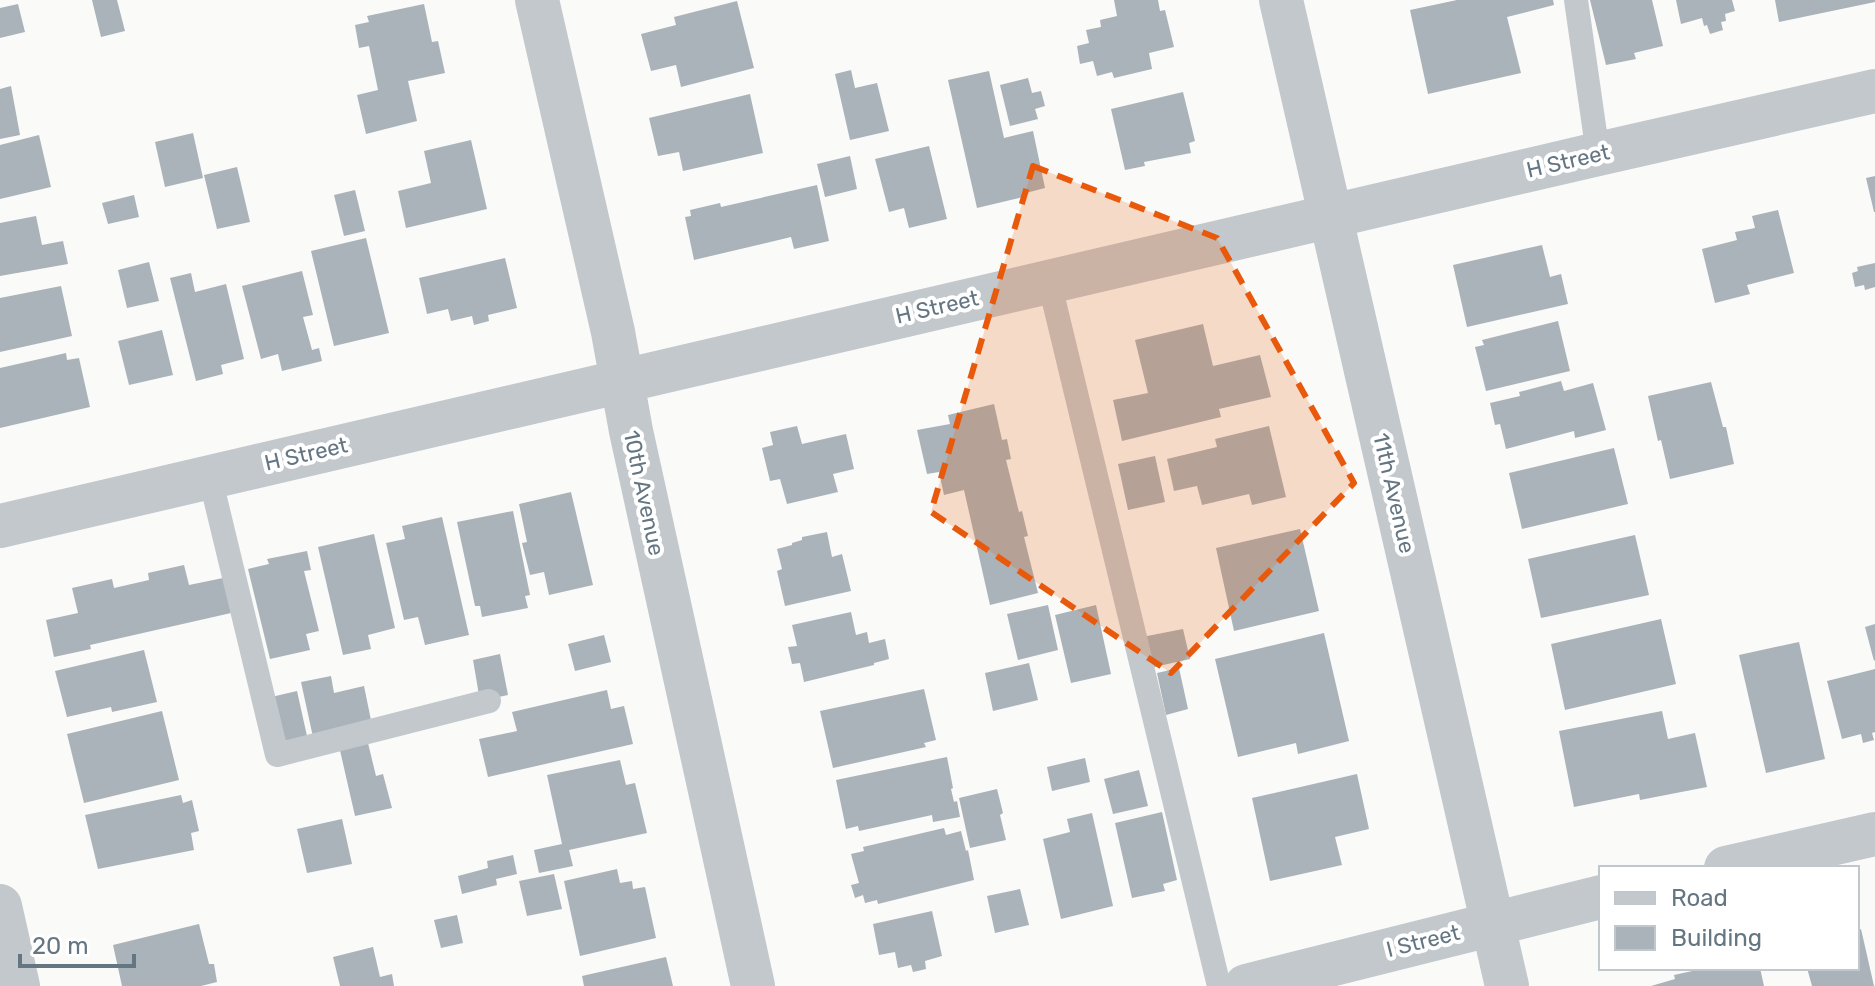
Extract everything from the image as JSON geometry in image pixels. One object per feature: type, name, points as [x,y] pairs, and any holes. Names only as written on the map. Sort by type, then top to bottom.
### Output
[{"type":"street","name":"10th Avenue","points":[[537,0],[613,332],[621,381],[753,986]]},
{"type":"street","name":"11th Avenue","points":[[1281,0],[1507,986]]},
{"type":"street","name":"H Street","points":[[0,526],[1875,91]]},
{"type":"street","points":[[1735,866],[1875,834]]},
{"type":"street","name":"I Street","points":[[1246,986],[1599,898]]},
{"type":"street","points":[[0,906],[10,973]]},
{"type":"lane","points":[[1576,0],[1598,154]]},
{"type":"lane","points":[[1049,281],[1219,986]]},
{"type":"lane","points":[[210,477],[277,755],[489,701]]},
{"type":"highlighted area","points":[[1033,166],[1217,238],[1354,483],[1171,673],[931,512]]},
{"type":"building","points":[[92,0],[117,0],[125,31],[101,37]]},
{"type":"building","points":[[1114,0],[1158,0],[1160,11],[1165,10],[1174,47],[1149,53],[1152,69],[1114,78],[1112,72],[1097,76],[1093,61],[1080,64],[1077,46],[1089,43],[1086,30],[1101,27],[1100,20],[1117,16]]},
{"type":"building","points":[[1457,0],[1553,0],[1554,5],[1507,17],[1521,73],[1428,94],[1410,10]]},
{"type":"building","points":[[1590,0],[1652,0],[1663,46],[1634,53],[1636,59],[1606,65]]},
{"type":"building","points":[[1676,0],[1732,0],[1735,11],[1725,14],[1726,21],[1721,22],[1723,30],[1710,34],[1702,18],[1681,24]]},
{"type":"building","points":[[1775,0],[1875,0],[1875,2],[1779,22]]},
{"type":"building","points":[[737,1],[754,68],[681,87],[676,65],[651,71],[641,34],[676,25],[674,17]]},
{"type":"building","points":[[18,4],[25,32],[0,38],[0,8]]},
{"type":"building","points":[[424,4],[432,42],[438,41],[445,73],[408,81],[417,121],[366,134],[357,95],[378,90],[369,46],[359,48],[355,25],[369,22],[367,16]]},
{"type":"building","points":[[851,70],[855,88],[877,83],[889,131],[850,140],[835,74]]},
{"type":"building","points":[[989,71],[1004,138],[1033,131],[1045,188],[1022,194],[1023,197],[977,208],[948,80]]},
{"type":"building","points":[[1028,78],[1032,93],[1041,91],[1045,106],[1035,109],[1038,119],[1010,126],[1000,85]]},
{"type":"building","points":[[11,86],[20,135],[0,139],[0,89]]},
{"type":"building","points":[[1183,92],[1195,141],[1189,143],[1191,153],[1144,162],[1145,166],[1125,170],[1111,109]]},
{"type":"building","points":[[750,94],[763,153],[683,171],[679,152],[658,156],[649,118]]},
{"type":"building","points":[[193,133],[203,178],[165,187],[155,142]]},
{"type":"building","points":[[39,135],[51,187],[0,199],[0,145]]},
{"type":"building","points":[[471,140],[487,209],[406,228],[398,191],[431,183],[424,151]]},
{"type":"building","points":[[929,146],[947,219],[909,228],[904,208],[889,212],[875,159]]},
{"type":"building","points":[[850,156],[857,189],[825,197],[817,164]]},
{"type":"building","points":[[237,167],[250,222],[217,229],[204,175]]},
{"type":"building","points":[[1875,176],[1875,212],[1874,212],[1866,178]]},
{"type":"building","points":[[817,185],[829,241],[794,249],[791,237],[694,260],[685,217],[691,216],[690,210],[720,203],[721,207]]},
{"type":"building","points":[[355,190],[365,231],[344,236],[334,195]]},
{"type":"building","points":[[134,195],[139,217],[108,224],[102,203]]},
{"type":"building","points":[[1778,210],[1794,273],[1747,285],[1750,294],[1715,303],[1702,249],[1737,240],[1735,232],[1755,228],[1752,216]]},
{"type":"building","points":[[36,216],[42,245],[63,241],[68,264],[0,276],[0,223]]},
{"type":"building","points":[[366,238],[389,333],[334,346],[311,251]]},
{"type":"building","points":[[1542,245],[1550,277],[1561,274],[1568,304],[1467,327],[1453,265]]},
{"type":"building","points":[[505,258],[517,308],[488,315],[489,321],[474,325],[472,316],[451,321],[448,309],[427,314],[419,278]]},
{"type":"building","points":[[149,262],[159,301],[127,308],[118,270]]},
{"type":"building","points":[[1875,263],[1875,287],[1865,290],[1864,285],[1855,287],[1852,273],[1858,271],[1857,267]]},
{"type":"building","points":[[302,271],[313,315],[303,317],[312,350],[319,348],[322,361],[282,371],[278,354],[261,359],[242,286]]},
{"type":"building","points":[[191,273],[195,292],[226,284],[244,359],[221,365],[223,374],[196,381],[170,278]]},
{"type":"building","points":[[61,286],[72,336],[0,352],[0,298]]},
{"type":"building","points":[[1558,321],[1570,371],[1486,391],[1475,347],[1484,345],[1482,340]]},
{"type":"building","points":[[1203,324],[1213,366],[1260,355],[1271,397],[1219,409],[1221,417],[1122,441],[1113,400],[1148,393],[1135,340]]},
{"type":"building","points":[[162,330],[173,375],[129,385],[118,341]]},
{"type":"building","points":[[66,353],[67,360],[79,358],[90,407],[0,428],[0,368]]},
{"type":"building","points":[[1561,381],[1564,391],[1593,383],[1606,430],[1575,438],[1574,431],[1506,449],[1500,424],[1495,425],[1490,403]]},
{"type":"building","points":[[1711,382],[1734,464],[1670,479],[1648,396]]},
{"type":"building","points":[[994,404],[1002,440],[1007,439],[1011,459],[1006,460],[1019,512],[1022,511],[1028,536],[1024,537],[1038,593],[990,605],[964,490],[944,495],[939,472],[927,474],[917,430],[950,424],[948,415]]},
{"type":"building","points":[[797,426],[802,444],[846,434],[854,469],[833,474],[838,492],[787,504],[780,479],[770,481],[762,448],[773,445],[770,432]]},
{"type":"building","points":[[1269,426],[1286,497],[1252,505],[1249,494],[1202,505],[1197,486],[1174,491],[1167,459],[1217,447],[1215,439]]},
{"type":"building","points":[[1614,448],[1628,504],[1522,529],[1509,473]]},
{"type":"building","points":[[1155,456],[1165,502],[1128,510],[1118,464]]},
{"type":"building","points":[[571,492],[593,585],[549,595],[544,572],[530,575],[522,543],[527,542],[519,504]]},
{"type":"building","points":[[513,511],[530,595],[525,596],[528,608],[482,617],[480,606],[475,606],[457,522]]},
{"type":"building","points":[[442,517],[469,635],[425,645],[418,617],[404,620],[386,543],[405,539],[402,526]]},
{"type":"building","points":[[1300,529],[1319,611],[1234,631],[1216,548]]},
{"type":"building","points":[[827,532],[832,557],[842,554],[851,591],[785,606],[777,571],[782,569],[777,549],[792,545],[802,537]]},
{"type":"building","points":[[374,534],[395,628],[368,635],[371,649],[343,655],[318,547]]},
{"type":"building","points":[[1635,535],[1649,595],[1541,618],[1528,559]]},
{"type":"building","points":[[307,551],[311,570],[304,571],[319,631],[306,634],[310,650],[270,659],[248,569],[269,564],[267,559]]},
{"type":"building","points":[[184,565],[189,585],[223,578],[231,613],[90,645],[91,649],[54,657],[46,620],[78,613],[72,588],[112,579],[114,588],[149,580],[148,573]]},
{"type":"building","points":[[1048,605],[1058,650],[1018,660],[1007,614]]},
{"type":"building","points":[[1096,605],[1111,674],[1071,683],[1055,615]]},
{"type":"building","points":[[851,612],[856,635],[867,632],[869,643],[885,639],[889,659],[804,682],[800,663],[792,664],[788,647],[797,646],[792,625]]},
{"type":"building","points":[[1661,619],[1676,684],[1565,710],[1551,644]]},
{"type":"building","points":[[1875,624],[1875,660],[1874,661],[1865,627]]},
{"type":"building","points":[[1183,629],[1190,659],[1150,668],[1142,637]]},
{"type":"building","points":[[1324,633],[1349,741],[1298,754],[1296,743],[1238,757],[1215,659]]},
{"type":"building","points":[[604,635],[611,662],[575,671],[568,644]]},
{"type":"building","points":[[1799,642],[1825,759],[1766,773],[1739,655]]},
{"type":"building","points":[[144,650],[157,702],[112,712],[111,707],[67,717],[55,671]]},
{"type":"building","points":[[500,654],[508,695],[480,701],[473,660]]},
{"type":"building","points":[[1029,663],[1038,700],[993,711],[985,673]]},
{"type":"building","points":[[1179,668],[1188,709],[1166,715],[1157,673]]},
{"type":"building","points":[[1875,669],[1874,740],[1863,743],[1861,734],[1842,739],[1827,681]]},
{"type":"building","points":[[331,676],[334,693],[364,686],[372,725],[313,737],[301,682]]},
{"type":"building","points":[[924,689],[936,740],[924,743],[926,747],[833,768],[820,711]]},
{"type":"building","points":[[607,690],[611,709],[624,706],[633,744],[488,777],[479,739],[517,731],[512,712]]},
{"type":"building","points":[[297,691],[307,736],[277,743],[267,698]]},
{"type":"building","points":[[162,711],[179,780],[84,803],[67,734]]},
{"type":"building","points":[[1662,711],[1668,739],[1695,733],[1707,787],[1640,800],[1639,794],[1574,807],[1559,731]]},
{"type":"building","points":[[367,739],[376,776],[383,774],[392,808],[355,816],[339,746]]},
{"type":"building","points":[[947,757],[951,789],[960,817],[933,822],[932,815],[859,831],[858,826],[846,829],[836,780]]},
{"type":"building","points":[[1085,758],[1090,782],[1052,791],[1047,767]]},
{"type":"building","points":[[620,760],[626,785],[635,783],[647,833],[569,850],[573,866],[539,873],[534,850],[562,844],[547,775]]},
{"type":"building","points":[[1139,770],[1148,806],[1113,814],[1104,779]]},
{"type":"building","points":[[1357,774],[1369,829],[1335,837],[1342,865],[1270,881],[1252,798]]},
{"type":"building","points":[[997,789],[1006,840],[970,848],[959,798]]},
{"type":"building","points":[[181,795],[183,803],[192,800],[199,831],[191,833],[194,850],[98,869],[85,815]]},
{"type":"building","points":[[1162,812],[1177,880],[1163,884],[1165,891],[1132,898],[1115,823]]},
{"type":"building","points":[[1092,813],[1113,906],[1061,919],[1043,839],[1070,832],[1067,819]]},
{"type":"building","points":[[342,819],[352,864],[307,873],[297,829]]},
{"type":"building","points":[[944,828],[946,835],[961,831],[974,880],[878,904],[877,900],[865,903],[863,895],[855,898],[851,885],[859,883],[851,854],[864,851],[863,847]]},
{"type":"building","points":[[513,855],[517,874],[496,879],[497,885],[462,894],[458,876],[488,868],[487,861]]},
{"type":"building","points":[[617,869],[620,883],[632,881],[633,889],[645,887],[656,938],[580,956],[564,881]]},
{"type":"building","points":[[554,874],[562,909],[527,916],[519,881]]},
{"type":"building","points":[[1020,889],[1029,925],[995,933],[987,896]]},
{"type":"building","points":[[932,911],[942,956],[925,961],[926,969],[913,972],[911,965],[898,968],[895,952],[879,955],[873,924]]},
{"type":"building","points":[[457,915],[463,943],[441,948],[434,920]]},
{"type":"building","points":[[199,924],[209,964],[214,964],[217,982],[201,986],[122,986],[113,945]]},
{"type":"building","points":[[1859,930],[1874,986],[1812,986],[1808,970],[1859,970]]},
{"type":"building","points":[[373,947],[380,977],[392,974],[394,986],[340,986],[333,957]]},
{"type":"building","points":[[666,957],[673,986],[584,986],[582,976]]},
{"type":"building","points":[[1697,970],[1760,970],[1764,986],[1651,986],[1675,979],[1674,975]]}]
